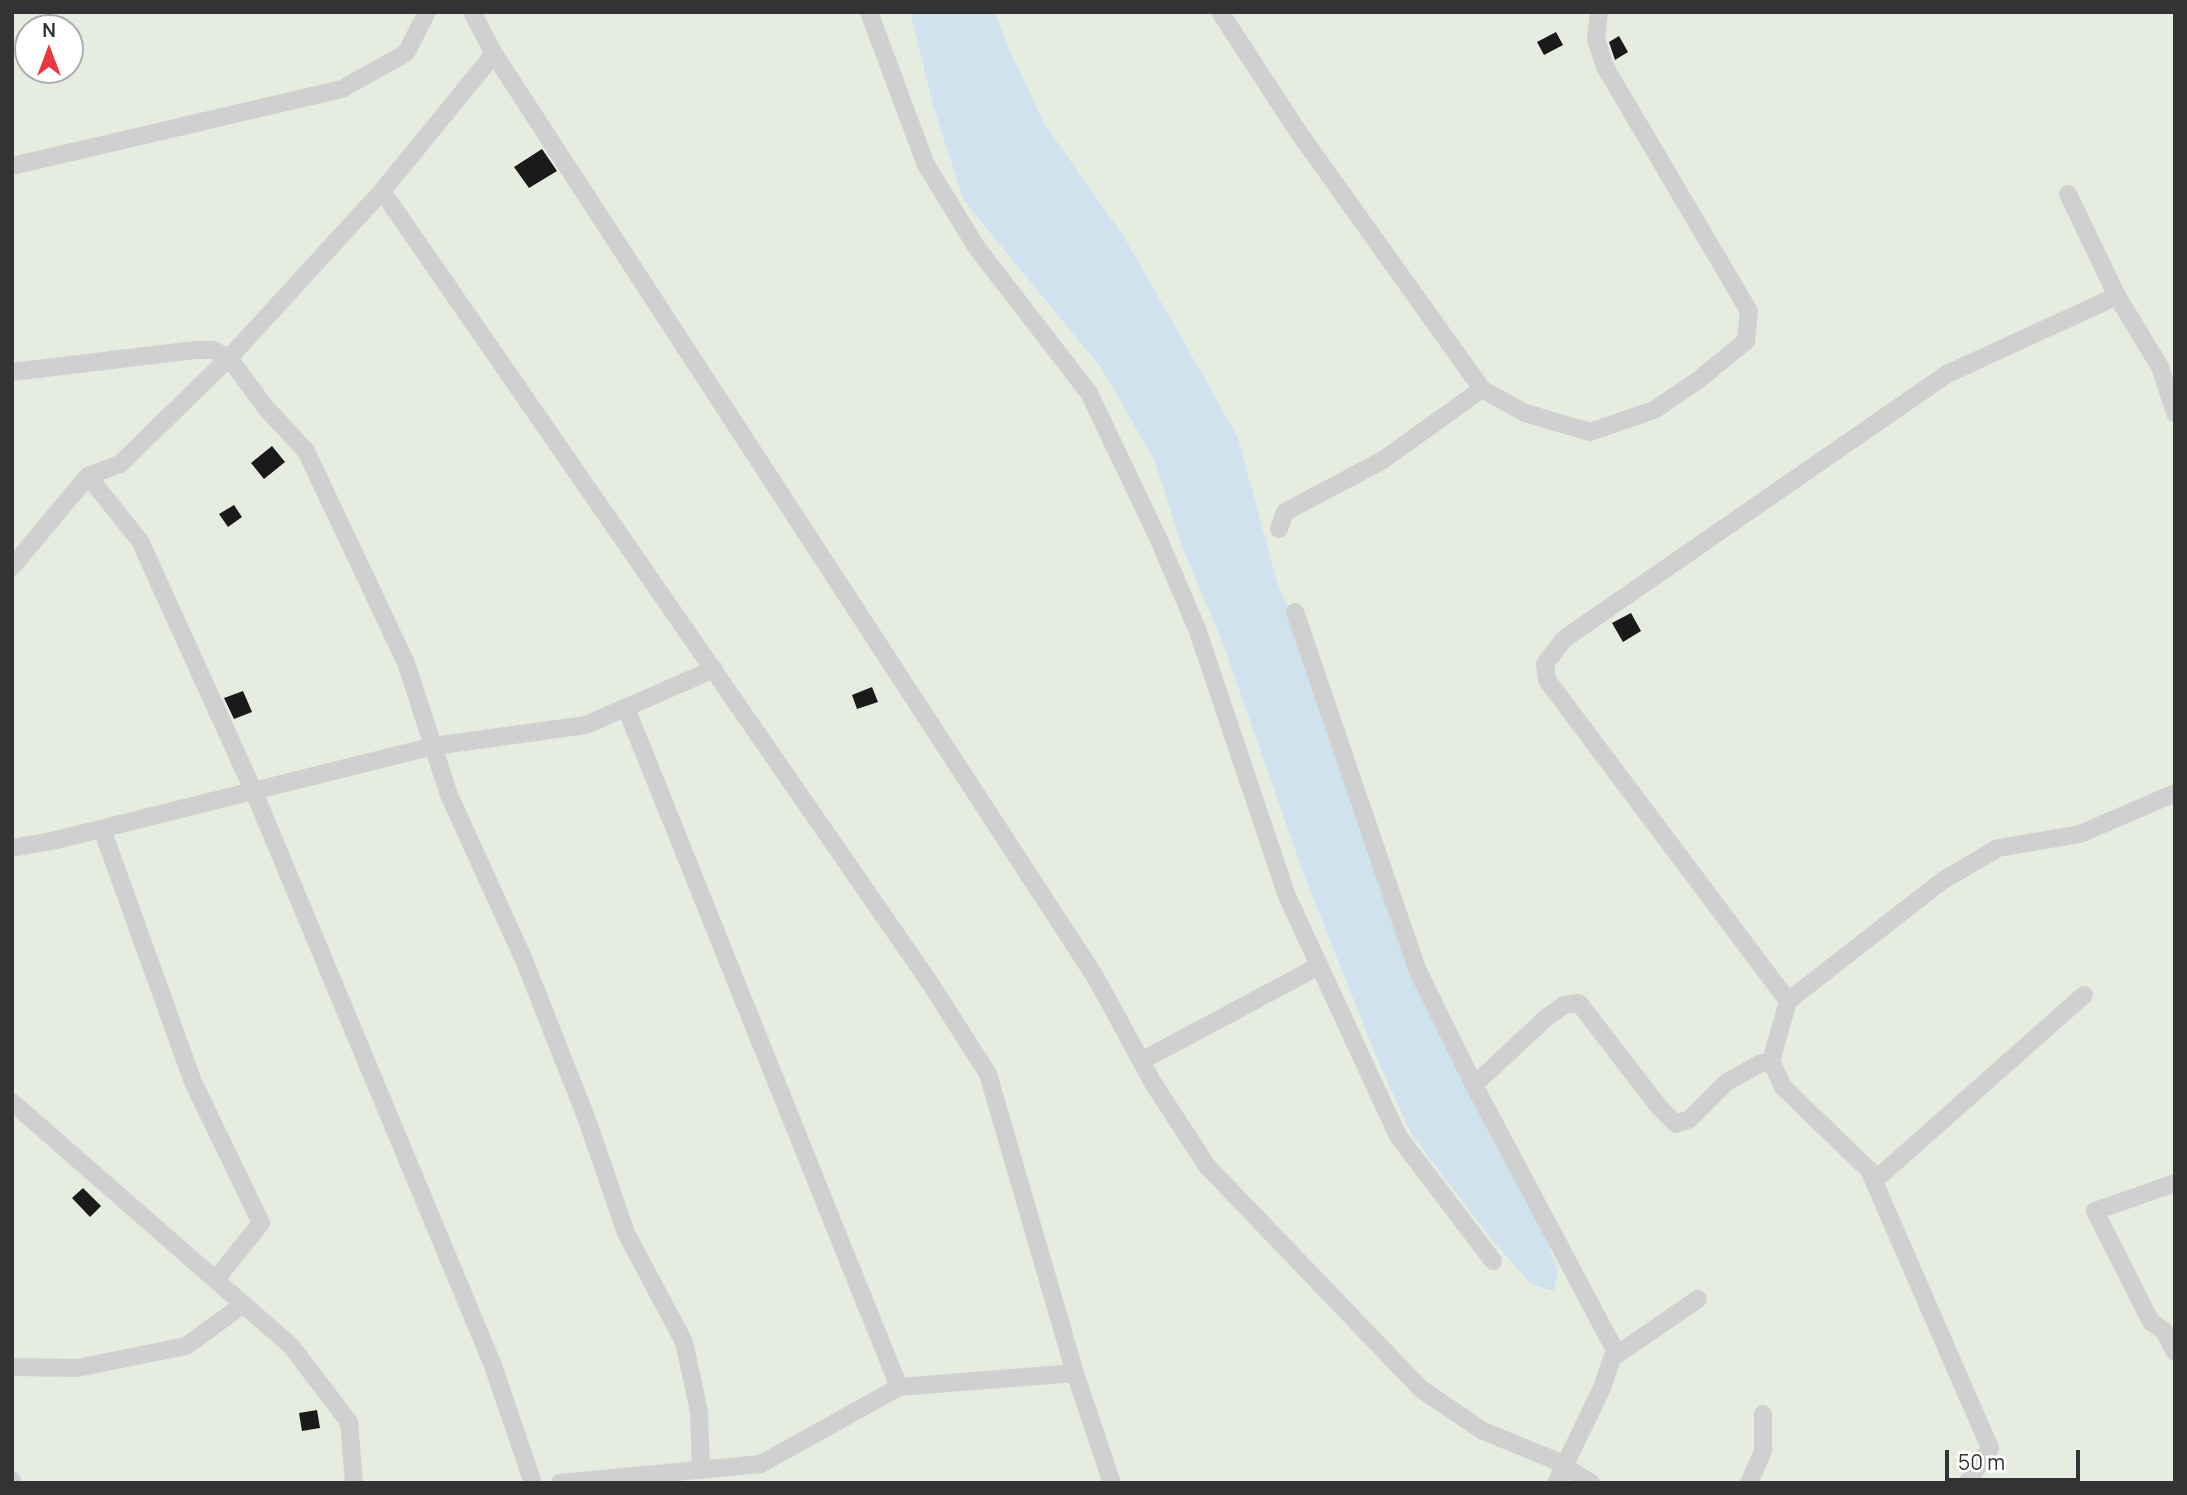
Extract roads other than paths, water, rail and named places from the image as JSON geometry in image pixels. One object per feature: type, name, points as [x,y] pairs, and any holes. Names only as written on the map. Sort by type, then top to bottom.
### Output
[{"type":"lane","points":[[12,166],[342,89],[406,53],[427,12]]},
{"type":"lane","points":[[472,12],[494,54],[1096,978],[1141,1061],[1207,1167],[1421,1389],[1483,1431],[1565,1466],[1591,1483]]},
{"type":"lane","points":[[869,12],[926,165],[977,248],[1089,393],[1159,540],[1197,629],[1287,896],[1398,1136],[1493,1261]]},
{"type":"lane","points":[[1220,12],[1299,133],[1482,390],[1525,413],[1590,432],[1654,410],[1746,341],[1749,311],[1605,66],[1596,39],[1599,12]]},
{"type":"lane","points":[[12,567],[88,476],[120,464],[229,358],[382,191],[494,54]]},
{"type":"lane","points":[[382,191],[930,983],[988,1074],[1075,1373],[1112,1483]]},
{"type":"lane","points":[[2068,194],[2117,296],[2160,368],[2175,413]]},
{"type":"lane","points":[[1788,1001],[1547,680],[1545,664],[1564,639],[1947,373],[2117,296]]},
{"type":"lane","points":[[12,372],[213,350],[229,358],[266,408],[306,452],[406,663],[449,795],[524,960],[582,1105],[626,1233],[684,1342],[699,1411],[701,1470]]},
{"type":"lane","points":[[1279,529],[1285,512],[1383,460],[1482,390]]},
{"type":"lane","points":[[88,476],[140,541],[254,792],[492,1363],[533,1483]]},
{"type":"lane","points":[[1295,612],[1417,969],[1474,1085],[1617,1354]]},
{"type":"lane","points":[[12,848],[102,829],[434,746],[586,725],[714,669]]},
{"type":"lane","points":[[626,708],[899,1387]]},
{"type":"lane","points":[[1967,1483],[1990,1448],[1869,1170],[1783,1087],[1771,1061],[1788,1001],[1942,881],[1998,848],[2080,834],[2175,793]]},
{"type":"lane","points":[[102,829],[193,1082],[261,1223],[216,1279]]},
{"type":"lane","points":[[1141,1061],[1319,966]]},
{"type":"lane","points":[[1874,1181],[2084,995]]},
{"type":"lane","points":[[1474,1085],[1546,1017],[1564,1005],[1579,1003],[1659,1107],[1676,1124],[1690,1119],[1727,1082],[1759,1063],[1771,1061]]},
{"type":"lane","points":[[12,1102],[291,1346],[349,1422],[354,1483]]},
{"type":"lane","points":[[2175,1183],[2095,1211],[2151,1322],[2169,1328],[2175,1352]]},
{"type":"lane","points":[[1556,1483],[1602,1388],[1612,1357],[1698,1298]]},
{"type":"lane","points":[[12,1367],[77,1368],[186,1346],[244,1304]]},
{"type":"lane","points":[[560,1483],[761,1464],[899,1387],[1075,1373]]},
{"type":"lane","points":[[1749,1483],[1763,1451],[1763,1414]]},
{"type":"water","points":[[910,12],[995,12],[1044,123],[1125,238],[1238,437],[1277,581],[1311,665],[1402,935],[1540,1224],[1558,1271],[1554,1291],[1532,1285],[1496,1245],[1412,1135],[1377,1059],[1304,876],[1224,647],[1181,544],[1154,460],[1101,368],[963,200],[932,103]]}]
